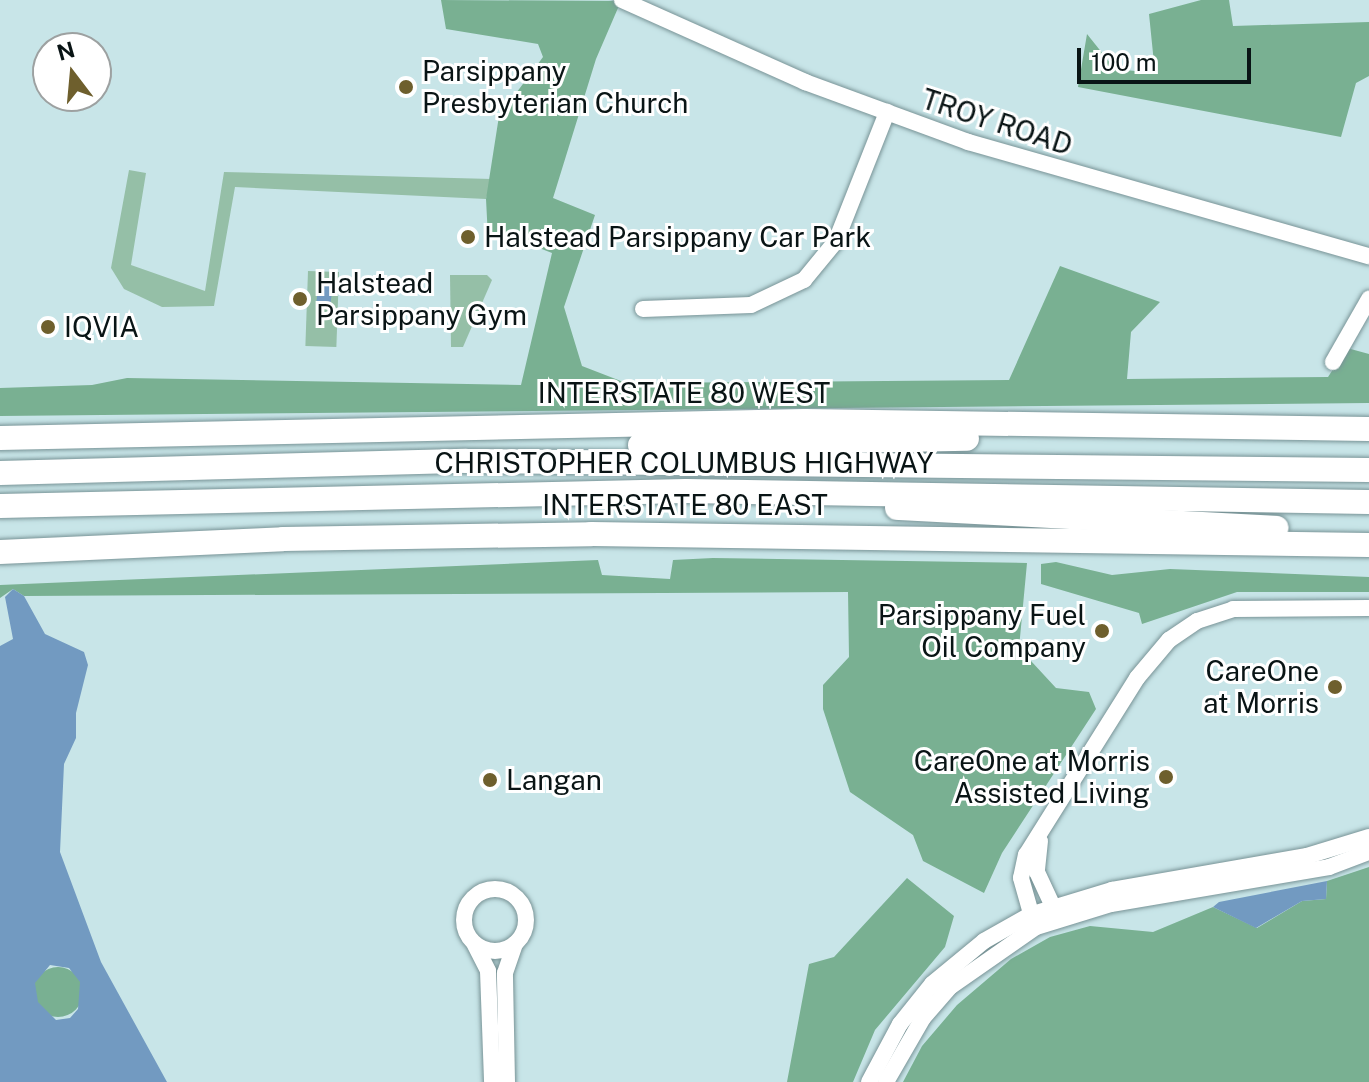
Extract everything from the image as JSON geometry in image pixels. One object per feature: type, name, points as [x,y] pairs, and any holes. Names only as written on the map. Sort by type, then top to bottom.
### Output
[{"type":"highway","name":"INTERSTATE 80 WEST","points":[[0,438],[805,421],[1369,429]]},
{"type":"highway","points":[[466,461],[515,447],[1330,428]]},
{"type":"highway","name":"CHRISTOPHER COLUMBUS HIGHWAY","points":[[0,473],[466,461],[1369,470]]},
{"type":"highway","points":[[686,491],[711,504],[899,508],[1369,533]]},
{"type":"highway","name":"CHRISTOPHER COLUMBUS HIGHWAY","points":[[0,506],[686,491],[1369,502]]},
{"type":"highway","name":"INTERSTATE 80 EAST","points":[[0,552],[269,539],[591,534],[1369,545]]},
{"type":"street","name":"TROY ROAD","points":[[622,0],[887,112],[1037,164],[1369,256]]},
{"type":"street","points":[[643,309],[751,305],[804,280],[836,241],[887,112]]},
{"type":"street","points":[[1333,362],[1369,299]]},
{"type":"street","points":[[1033,921],[1021,878],[1026,855],[1156,654],[1189,625],[1233,609],[1369,608]]},
{"type":"street","points":[[1044,827],[1036,854],[1037,872],[1056,912]]},
{"type":"street","points":[[869,1082],[900,1024],[932,984],[984,941],[1112,890],[1319,854],[1369,837]]},
{"type":"street","points":[[1056,912],[1329,867],[1369,852]]},
{"type":"street","points":[[492,1082],[488,971],[464,917],[473,898],[489,889],[508,892],[523,905],[526,926],[515,944],[505,973],[507,1082]]},
{"type":"street","points":[[886,1082],[923,1018],[950,987],[1033,921]]},
{"type":"street","points":[[475,945],[495,952],[515,944]]},
{"type":"green space","points":[[441,0],[621,1],[596,59],[553,198],[595,215],[564,307],[582,366],[626,383],[1009,380],[1060,266],[1160,302],[1131,332],[1127,379],[1328,377],[1347,348],[1369,354],[1369,403],[0,416],[0,388],[92,385],[127,378],[521,385],[552,253],[516,239],[488,238],[486,199],[499,116],[543,57],[538,44],[446,29]]},
{"type":"green space","points":[[1201,0],[1229,0],[1233,26],[1369,22],[1369,76],[1356,83],[1341,137],[1078,87],[1087,34],[1115,69],[1155,73],[1149,14]]},
{"type":"green space","points":[[129,170],[146,173],[131,265],[205,291],[224,172],[492,179],[486,199],[235,187],[214,306],[162,307],[124,289],[111,268]]},
{"type":"green space","points":[[308,271],[339,272],[336,347],[305,346]]},
{"type":"green space","points":[[450,275],[487,275],[492,280],[463,347],[451,347]]},
{"type":"green space","points":[[598,560],[602,575],[670,579],[673,560],[1027,563],[1019,648],[1056,688],[1089,692],[1096,709],[1002,853],[984,893],[923,861],[913,835],[850,792],[823,709],[823,685],[849,657],[848,592],[24,596],[13,589],[0,598],[0,585]]},
{"type":"green space","points":[[1056,562],[1112,575],[1170,569],[1369,577],[1369,592],[1237,592],[1142,624],[1139,613],[1041,584],[1041,564]]},
{"type":"green space","points":[[1369,867],[1369,1082],[903,1082],[922,1046],[957,1005],[1011,959],[1050,937],[1090,926],[1153,932],[1213,907],[1257,928],[1302,901],[1326,899],[1327,881]]},
{"type":"green space","points":[[907,878],[954,916],[945,947],[875,1030],[853,1082],[787,1082],[809,964],[834,957]]},
{"type":"green space","points":[[58,967],[76,974],[83,992],[76,1010],[58,1017],[40,1010],[33,992],[40,974]]},
{"type":"water","points":[[319,279],[334,279],[330,306],[316,306]]},
{"type":"water","points":[[13,589],[24,596],[45,634],[84,652],[88,665],[76,713],[76,738],[64,764],[60,852],[101,962],[167,1082],[0,1082],[0,646],[13,639],[5,597]],"holes":[[[50,965],[69,968],[80,982],[78,1009],[70,1018],[56,1020],[38,1002],[35,983]]]},
{"type":"water","points":[[1327,881],[1326,899],[1302,901],[1256,928],[1213,907],[1219,902]]},
{"type":"place","name":"Parsippany Presbyterian Church","points":[[406,87]]},
{"type":"place","name":"Halstead Parsippany Car Park","points":[[468,237]]},
{"type":"place","name":"Halstead Parsippany Gym","points":[[300,299]]},
{"type":"place","name":"IQVIA","points":[[48,327]]},
{"type":"place","name":"Parsippany Fuel Oil Company","points":[[1102,631]]},
{"type":"place","name":"CareOne at Morris","points":[[1335,687]]},
{"type":"place","name":"CareOne at Morris Assisted Living","points":[[1166,777]]},
{"type":"place","name":"Langan","points":[[490,780]]}]
